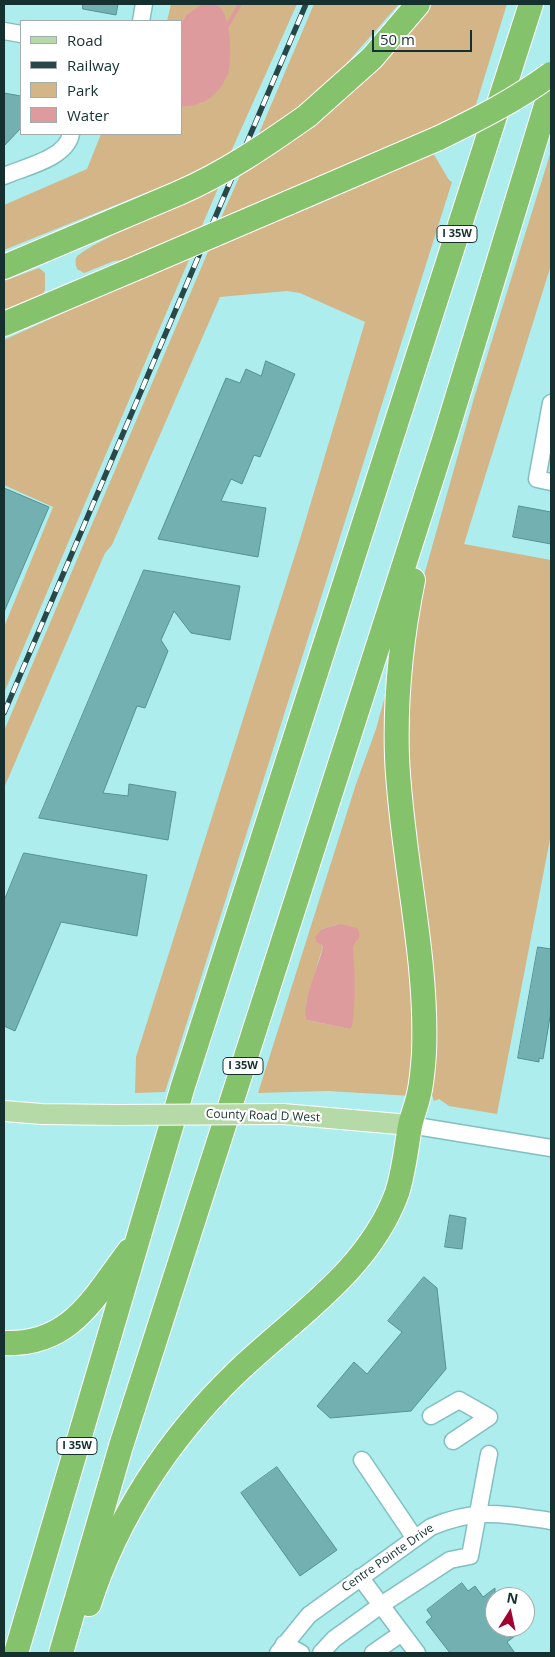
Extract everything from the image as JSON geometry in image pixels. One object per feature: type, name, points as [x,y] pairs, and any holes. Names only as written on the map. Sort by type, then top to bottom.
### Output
[{"type":"highway","points":[[4,267],[179,193],[229,168],[307,116],[372,58],[418,4]]},
{"type":"highway","name":"I 35W","points":[[16,1653],[186,1077],[531,4]]},
{"type":"highway","points":[[4,324],[439,138],[488,114],[530,90],[551,74]]},
{"type":"highway","name":"I 35W","points":[[61,1653],[121,1446],[446,434],[551,89]]},
{"type":"highway","points":[[73,1653],[94,1588],[111,1548],[131,1508],[154,1471],[205,1405],[236,1374],[332,1287],[369,1246],[384,1221],[396,1194],[404,1169],[410,1125],[419,1096],[424,1054],[424,1015],[401,805],[397,712],[405,619],[414,571],[430,515],[446,434]]},
{"type":"highway","points":[[4,1343],[34,1341],[50,1335],[79,1317],[138,1240]]},
{"type":"main road","name":"County Road D West","points":[[4,1111],[116,1115],[283,1114],[410,1125]]},
{"type":"street","points":[[141,20],[144,4]]},
{"type":"street","points":[[4,31],[20,34]]},
{"type":"street","points":[[4,176],[58,153],[69,142],[70,135]]},
{"type":"street","points":[[551,403],[537,479],[551,482]]},
{"type":"street","name":"County Road D West","points":[[410,1125],[551,1148]]},
{"type":"street","points":[[431,1416],[459,1400],[489,1417],[453,1441]]},
{"type":"street","points":[[321,1653],[334,1640],[381,1605],[450,1560],[470,1556],[489,1454]]},
{"type":"street","points":[[362,1460],[414,1537]]},
{"type":"street","name":"Centre Pointe Drive","points":[[281,1649],[309,1616],[414,1537],[449,1519],[477,1513],[506,1514],[551,1522]]},
{"type":"street","points":[[360,1577],[417,1653]]},
{"type":"street","points":[[373,1653],[402,1633]]},
{"type":"street","points":[[281,1649],[301,1653]]},
{"type":"green space","points":[[171,4],[205,4],[186,15],[182,22],[182,20],[167,20]]},
{"type":"green space","points":[[214,4],[297,4],[230,154],[190,175],[4,250],[4,205],[87,169],[101,135],[182,135],[182,107],[202,103],[218,6]]},
{"type":"green space","points":[[314,4],[399,4],[324,89],[257,138]]},
{"type":"green space","points":[[432,4],[507,4],[474,111],[221,218],[241,173],[300,136],[341,102],[380,65]]},
{"type":"green space","points":[[551,151],[551,265],[464,544],[551,560],[551,834],[497,1114],[449,1106],[439,1099],[434,1101],[430,1088],[408,758],[409,701],[416,620],[425,572],[474,398]]},
{"type":"green space","points":[[433,153],[452,182],[165,1092],[135,1093],[136,1057],[300,539],[365,322],[300,293],[287,291],[220,297],[112,545],[105,553],[4,788],[4,731],[210,247],[317,205]]},
{"type":"green space","points":[[219,186],[201,228],[124,260],[114,261],[84,273],[77,269],[76,258],[98,243]]},
{"type":"green space","points":[[191,255],[4,693],[4,627],[53,507],[4,485],[4,340]]},
{"type":"green space","points":[[39,268],[45,273],[45,290],[42,295],[4,311],[4,281]]},
{"type":"green space","points":[[393,667],[416,1024],[411,1096],[328,1091],[258,1093],[356,784],[376,729]],"holes":[[[340,924],[357,941],[353,947],[354,1007],[349,1029],[307,1020],[306,1003],[323,946],[317,943],[322,929]]]},
{"type":"water","points":[[203,4],[215,4],[221,8],[228,25],[230,57],[225,80],[213,96],[204,102],[182,107],[182,22],[186,15]]},
{"type":"water","points":[[340,924],[357,928],[359,934],[353,948],[354,1007],[352,1027],[349,1029],[307,1020],[306,1013],[308,994],[323,946],[317,943],[315,937],[322,929]]},
{"type":"building","points":[[83,4],[118,4],[116,15],[83,9]]},
{"type":"building","points":[[4,93],[20,96],[20,129],[4,146]]},
{"type":"building","points":[[266,361],[295,374],[260,457],[254,455],[242,484],[231,479],[221,501],[266,508],[258,557],[158,539],[226,378],[240,383],[246,369],[261,376]]},
{"type":"building","points":[[4,488],[49,507],[4,612]]},
{"type":"building","points":[[519,506],[551,512],[551,544],[513,537]]},
{"type":"building","points":[[144,570],[240,586],[230,640],[191,633],[174,611],[161,640],[168,651],[145,708],[137,706],[103,793],[128,796],[129,784],[176,792],[168,840],[39,818]]},
{"type":"building","points":[[24,853],[147,875],[137,936],[61,922],[15,1031],[4,1026],[4,901]]},
{"type":"building","points":[[538,947],[551,949],[551,1011],[543,1059],[539,1058],[539,1062],[518,1058]]},
{"type":"building","points":[[450,1215],[466,1218],[462,1249],[445,1247]]},
{"type":"building","points":[[424,1277],[437,1288],[446,1369],[411,1411],[330,1418],[317,1406],[354,1362],[367,1374],[402,1332],[388,1321]]},
{"type":"building","points":[[277,1467],[337,1550],[300,1576],[241,1493]]},
{"type":"building","points":[[462,1583],[468,1591],[475,1586],[483,1597],[485,1596],[485,1637],[514,1637],[507,1642],[515,1653],[450,1653],[426,1622],[432,1617],[427,1610]]},
{"type":"waterway","points":[[226,28],[240,4]]},
{"type":"railway","points":[[4,713],[306,4]]}]
